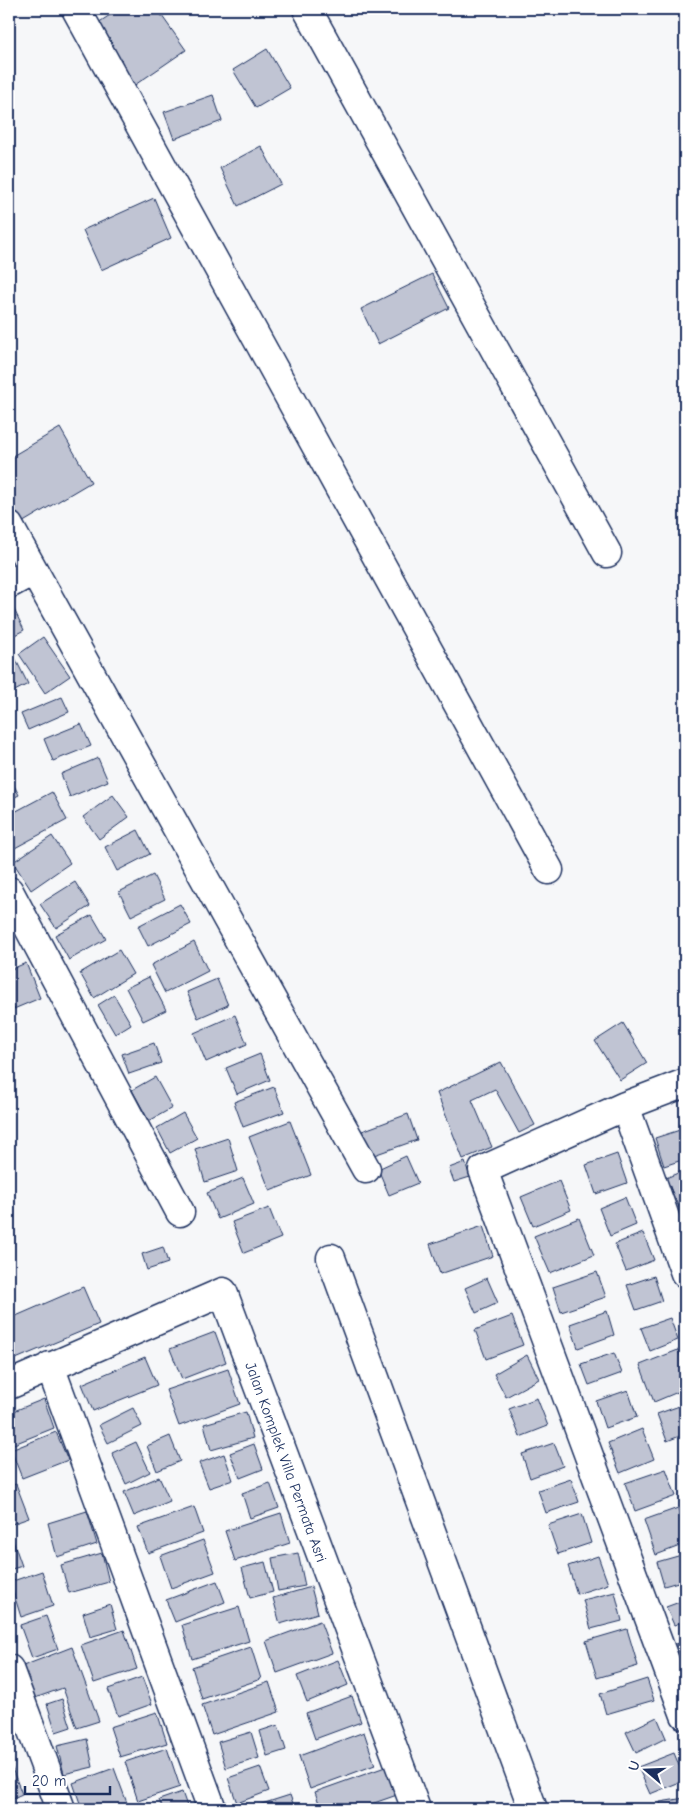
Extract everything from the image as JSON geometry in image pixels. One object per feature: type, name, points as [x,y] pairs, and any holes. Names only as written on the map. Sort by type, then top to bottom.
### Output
[{"type":"street","points":[[76,9],[549,870]]},
{"type":"street","points":[[307,9],[607,553]]},
{"type":"street","points":[[9,526],[32,571],[366,1169]]},
{"type":"street","points":[[9,584],[32,571]]},
{"type":"street","points":[[9,891],[180,1212]]},
{"type":"street","points":[[685,1083],[626,1106],[484,1170],[685,1715]]},
{"type":"street","points":[[626,1106],[685,1272]]},
{"type":"street","points":[[332,1258],[533,1809]]},
{"type":"street","name":"Jalan Komplek Villa Permata Asri","points":[[9,1385],[223,1292],[416,1809]]},
{"type":"street","points":[[50,1366],[212,1809]]},
{"type":"street","points":[[9,1669],[61,1809]]},
{"type":"building","points":[[119,9],[157,9],[186,50],[129,89],[89,29]]},
{"type":"building","points":[[267,49],[290,88],[256,108],[233,70]]},
{"type":"building","points":[[213,95],[222,121],[174,139],[164,112]]},
{"type":"building","points":[[261,146],[281,184],[238,206],[220,168]]},
{"type":"building","points":[[154,198],[171,238],[101,270],[83,230]]},
{"type":"building","points":[[432,274],[449,308],[378,344],[361,309]]},
{"type":"building","points":[[60,428],[91,482],[20,524],[9,504],[9,458]]},
{"type":"building","points":[[9,599],[24,630],[9,638]]},
{"type":"building","points":[[43,637],[70,676],[45,693],[19,654]]},
{"type":"building","points":[[9,646],[28,684],[9,694]]},
{"type":"building","points":[[62,697],[69,712],[28,730],[21,714]]},
{"type":"building","points":[[81,724],[91,746],[53,761],[44,739]]},
{"type":"building","points":[[98,758],[108,781],[70,797],[61,774]]},
{"type":"building","points":[[9,776],[19,795],[9,800]]},
{"type":"building","points":[[52,792],[67,820],[13,849],[9,841],[9,815]]},
{"type":"building","points":[[113,795],[129,817],[99,839],[83,817]]},
{"type":"building","points":[[138,830],[150,854],[117,871],[105,847]]},
{"type":"building","points":[[52,836],[70,863],[31,890],[13,862]]},
{"type":"building","points":[[153,875],[165,899],[131,916],[119,892]]},
{"type":"building","points":[[75,882],[90,906],[56,928],[40,904]]},
{"type":"building","points":[[180,904],[191,924],[148,946],[138,926]]},
{"type":"building","points":[[92,915],[106,939],[69,960],[55,935]]},
{"type":"building","points":[[194,942],[208,971],[165,993],[151,965]]},
{"type":"building","points":[[119,950],[133,974],[94,998],[80,973]]},
{"type":"building","points":[[26,963],[40,998],[9,1011],[9,970]]},
{"type":"building","points":[[149,977],[166,1010],[143,1021],[126,988]]},
{"type":"building","points":[[217,979],[228,1005],[198,1018],[187,992]]},
{"type":"building","points":[[114,995],[131,1024],[115,1034],[98,1005]]},
{"type":"building","points":[[235,1015],[247,1044],[206,1062],[194,1033]]},
{"type":"building","points":[[623,1023],[647,1063],[620,1080],[595,1041]]},
{"type":"building","points":[[154,1043],[161,1063],[129,1074],[122,1054]]},
{"type":"building","points":[[260,1054],[270,1080],[237,1094],[226,1068]]},
{"type":"building","points":[[501,1062],[535,1125],[519,1133],[495,1089],[472,1100],[492,1147],[463,1159],[437,1093]]},
{"type":"building","points":[[155,1077],[172,1108],[149,1121],[132,1090]]},
{"type":"building","points":[[274,1087],[284,1112],[243,1127],[234,1102]]},
{"type":"building","points":[[183,1113],[197,1138],[170,1153],[157,1128]]},
{"type":"building","points":[[408,1114],[417,1140],[371,1156],[362,1131]]},
{"type":"building","points":[[290,1121],[311,1175],[270,1191],[249,1137]]},
{"type":"building","points":[[683,1129],[685,1135],[685,1159],[664,1166],[655,1138]]},
{"type":"building","points":[[228,1138],[238,1171],[205,1182],[195,1149]]},
{"type":"building","points":[[617,1154],[627,1183],[596,1194],[586,1165]]},
{"type":"building","points":[[406,1156],[418,1183],[389,1195],[378,1169]]},
{"type":"building","points":[[465,1162],[470,1177],[454,1182],[449,1168]]},
{"type":"building","points":[[685,1170],[685,1208],[680,1210],[666,1178]]},
{"type":"building","points":[[243,1178],[254,1204],[218,1219],[207,1193]]},
{"type":"building","points":[[559,1181],[571,1210],[533,1226],[521,1197]]},
{"type":"building","points":[[625,1197],[636,1225],[610,1236],[599,1208]]},
{"type":"building","points":[[269,1208],[281,1238],[244,1253],[232,1222]]},
{"type":"building","points":[[579,1218],[594,1255],[550,1273],[534,1236]]},
{"type":"building","points":[[483,1226],[493,1256],[440,1274],[430,1244]]},
{"type":"building","points":[[643,1233],[654,1260],[626,1271],[615,1244]]},
{"type":"building","points":[[163,1247],[168,1263],[147,1270],[142,1254]]},
{"type":"building","points":[[597,1272],[606,1297],[561,1312],[553,1287]]},
{"type":"building","points":[[654,1276],[662,1301],[636,1310],[627,1285]]},
{"type":"building","points":[[487,1278],[498,1303],[476,1313],[465,1288]]},
{"type":"building","points":[[83,1287],[99,1324],[11,1361],[9,1355],[9,1319]]},
{"type":"building","points":[[607,1311],[614,1335],[578,1348],[570,1324]]},
{"type":"building","points":[[512,1316],[523,1345],[486,1359],[475,1330]]},
{"type":"building","points":[[670,1318],[678,1340],[650,1351],[641,1328]]},
{"type":"building","points":[[215,1332],[226,1362],[182,1379],[170,1349]]},
{"type":"building","points":[[678,1350],[685,1367],[685,1389],[654,1402],[640,1365]]},
{"type":"building","points":[[614,1353],[622,1373],[589,1385],[581,1364]]},
{"type":"building","points":[[527,1355],[539,1379],[506,1397],[494,1374]]},
{"type":"building","points":[[145,1357],[157,1385],[93,1411],[82,1384]]},
{"type":"building","points":[[228,1369],[240,1404],[179,1426],[166,1390]]},
{"type":"building","points":[[628,1390],[637,1417],[605,1428],[596,1401]]},
{"type":"building","points":[[537,1398],[548,1426],[520,1437],[509,1409]]},
{"type":"building","points":[[44,1399],[54,1428],[9,1446],[9,1413]]},
{"type":"building","points":[[685,1404],[685,1434],[667,1441],[657,1414]]},
{"type":"building","points":[[133,1408],[142,1426],[108,1443],[99,1425]]},
{"type":"building","points":[[246,1412],[253,1438],[211,1450],[204,1424]]},
{"type":"building","points":[[642,1429],[654,1459],[620,1473],[608,1443]]},
{"type":"building","points":[[56,1432],[68,1460],[22,1478],[11,1450]]},
{"type":"building","points":[[170,1436],[180,1461],[157,1471],[147,1446]]},
{"type":"building","points":[[136,1442],[150,1472],[126,1484],[112,1453]]},
{"type":"building","points":[[554,1443],[563,1466],[530,1478],[522,1454]]},
{"type":"building","points":[[254,1444],[263,1469],[240,1478],[230,1453]]},
{"type":"building","points":[[224,1454],[233,1480],[209,1488],[199,1463]]},
{"type":"building","points":[[666,1469],[676,1496],[635,1511],[625,1483]]},
{"type":"building","points":[[159,1477],[170,1501],[134,1516],[124,1492]]},
{"type":"building","points":[[571,1479],[579,1502],[546,1513],[538,1490]]},
{"type":"building","points":[[270,1483],[279,1508],[250,1518],[242,1493]]},
{"type":"building","points":[[16,1484],[29,1518],[9,1525],[9,1486]]},
{"type":"building","points":[[194,1507],[203,1533],[148,1553],[138,1527]]},
{"type":"building","points":[[678,1508],[685,1528],[685,1544],[656,1555],[644,1520]]},
{"type":"building","points":[[87,1511],[97,1544],[57,1557],[48,1523]]},
{"type":"building","points":[[281,1513],[290,1543],[235,1561],[225,1531]]},
{"type":"building","points":[[582,1514],[591,1543],[558,1554],[548,1525]]},
{"type":"building","points":[[9,1533],[22,1566],[9,1570]]},
{"type":"building","points":[[203,1540],[215,1572],[171,1588],[160,1556]]},
{"type":"building","points":[[102,1553],[109,1582],[69,1593],[61,1565]]},
{"type":"building","points":[[298,1553],[305,1586],[278,1591],[272,1558]]},
{"type":"building","points":[[685,1554],[685,1580],[664,1586],[657,1562]]},
{"type":"building","points":[[598,1556],[608,1584],[577,1594],[568,1566]]},
{"type":"building","points":[[265,1562],[273,1592],[250,1598],[242,1568]]},
{"type":"building","points":[[42,1571],[53,1606],[21,1617],[10,1582]]},
{"type":"building","points":[[217,1581],[225,1602],[175,1622],[166,1600]]},
{"type":"building","points":[[311,1587],[318,1613],[280,1624],[273,1598]]},
{"type":"building","points":[[615,1592],[622,1621],[591,1629],[583,1600]]},
{"type":"building","points":[[685,1600],[685,1621],[674,1625],[666,1607]]},
{"type":"building","points":[[110,1604],[117,1629],[90,1637],[83,1613]]},
{"type":"building","points":[[239,1607],[249,1641],[192,1659],[182,1625]]},
{"type":"building","points":[[46,1616],[58,1649],[32,1658],[20,1625]]},
{"type":"building","points":[[320,1621],[332,1653],[277,1673],[266,1641]]},
{"type":"building","points":[[627,1629],[638,1666],[597,1678],[586,1641]]},
{"type":"building","points":[[124,1630],[137,1669],[94,1683],[81,1645]]},
{"type":"building","points":[[685,1641],[685,1670],[684,1670],[676,1644]]},
{"type":"building","points":[[72,1647],[99,1721],[77,1728],[63,1688],[35,1698],[23,1666]]},
{"type":"building","points":[[251,1647],[261,1679],[202,1699],[192,1667]]},
{"type":"building","points":[[338,1660],[348,1685],[307,1702],[297,1676]]},
{"type":"building","points":[[142,1677],[152,1704],[118,1716],[108,1689]]},
{"type":"building","points":[[647,1679],[654,1700],[606,1714],[600,1694]]},
{"type":"building","points":[[269,1682],[279,1712],[212,1735],[202,1705]]},
{"type":"building","points":[[352,1696],[361,1722],[315,1739],[306,1713]]},
{"type":"building","points":[[62,1699],[71,1727],[56,1732],[47,1704]]},
{"type":"building","points":[[157,1712],[167,1743],[120,1757],[110,1727]]},
{"type":"building","points":[[657,1717],[666,1738],[636,1753],[626,1732]]},
{"type":"building","points":[[278,1725],[286,1750],[267,1756],[260,1731]]},
{"type":"building","points":[[251,1732],[259,1758],[226,1768],[218,1742]]},
{"type":"building","points":[[364,1732],[375,1765],[310,1789],[299,1756]]},
{"type":"building","points":[[87,1739],[93,1767],[64,1774],[57,1746]]},
{"type":"building","points":[[167,1748],[180,1787],[138,1801],[125,1762]]},
{"type":"building","points":[[674,1753],[685,1780],[650,1794],[638,1767]]},
{"type":"building","points":[[11,1766],[22,1794],[9,1800],[9,1767]]},
{"type":"building","points":[[388,1766],[397,1795],[357,1809],[321,1809],[315,1792]]},
{"type":"building","points":[[260,1767],[269,1791],[237,1803],[228,1778]]},
{"type":"building","points":[[114,1768],[127,1803],[109,1809],[82,1809],[73,1783]]},
{"type":"building","points":[[182,1792],[188,1809],[163,1809],[159,1800]]},
{"type":"building","points":[[290,1795],[295,1809],[246,1809]]},
{"type":"building","points":[[685,1798],[685,1809],[661,1809],[660,1802]]}]
